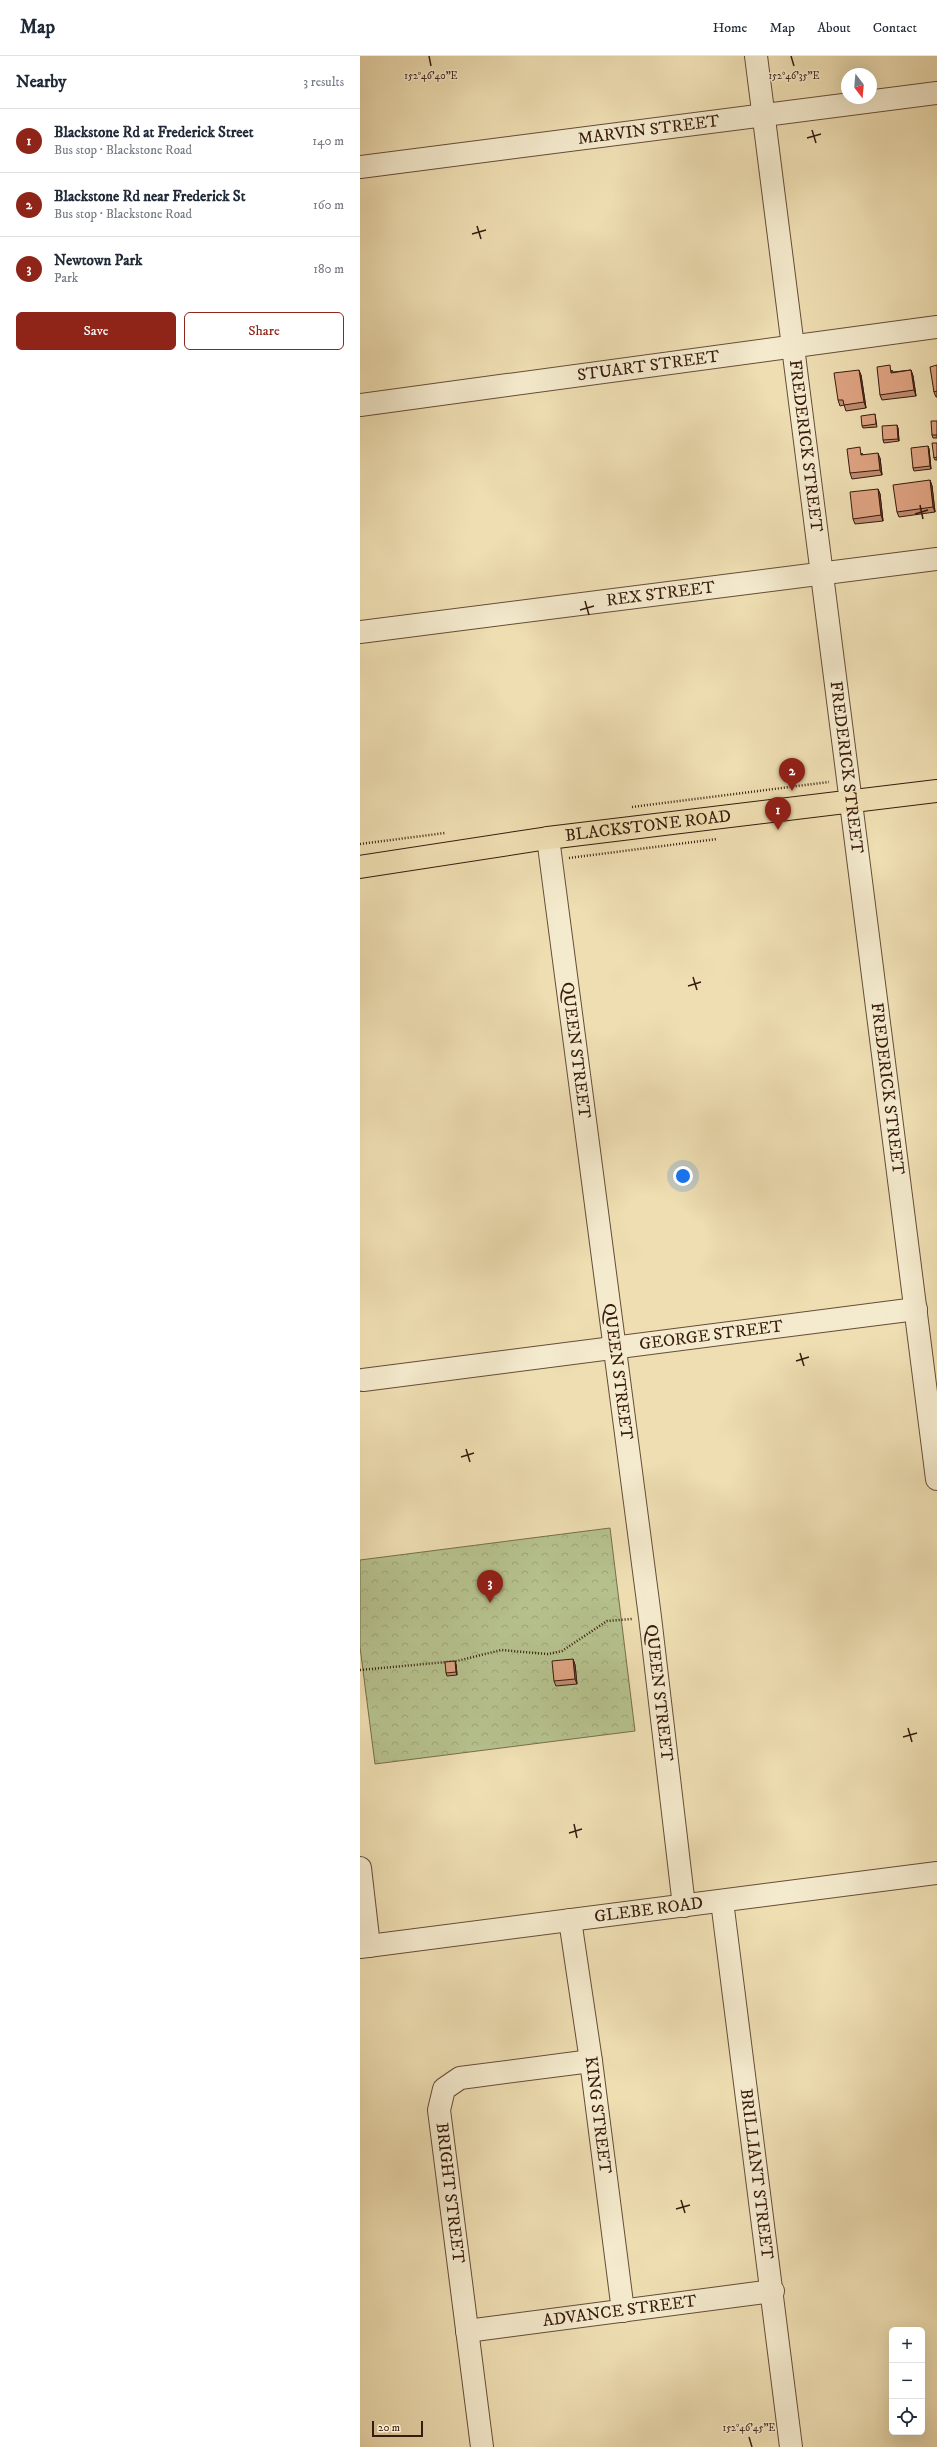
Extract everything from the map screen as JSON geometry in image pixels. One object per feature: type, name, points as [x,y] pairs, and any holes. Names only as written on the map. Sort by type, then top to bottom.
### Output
[{"type":"main road","name":"BLACKSTONE ROAD","points":[[360,867],[548,838],[937,792]]},
{"type":"street","name":"FREDERICK STREET","points":[[756,56],[824,574],[937,1479]]},
{"type":"street","name":"MARVIN STREET","points":[[360,167],[937,93]]},
{"type":"street","name":"STUART STREET","points":[[360,405],[937,327]]},
{"type":"street","name":"REX STREET","points":[[360,632],[937,559]]},
{"type":"street","name":"QUEEN STREET","points":[[548,838],[650,1617],[684,1906]]},
{"type":"street","name":"GEORGE STREET","points":[[363,1380],[916,1309]]},
{"type":"street","points":[[360,1868],[364,1946]]},
{"type":"street","name":"GLEBE ROAD","points":[[364,1946],[937,1873]]},
{"type":"street","name":"BRILLIANT STREET","points":[[722,1901],[792,2447]]},
{"type":"street","name":"KING STREET","points":[[570,1920],[591,2061],[623,2311]]},
{"type":"street","name":"BRIGHT STREET","points":[[482,2447],[439,2110],[444,2089],[460,2078],[591,2061]]},
{"type":"street","name":"ADVANCE STREET","points":[[468,2332],[773,2291]]},
{"type":"path","points":[[551,860],[718,839]]},
{"type":"path","points":[[360,1670],[457,1661],[501,1650],[548,1654],[562,1651],[608,1621],[650,1617]]},
{"type":"green space","points":[[610,1528],[635,1731],[375,1764],[360,1647],[360,1560]]},
{"type":"building","points":[[890,365],[891,373],[911,370],[914,390],[880,395],[877,367]]},
{"type":"building","points":[[937,365],[937,391],[934,392],[930,367]]},
{"type":"building","points":[[859,370],[864,402],[844,405],[843,400],[838,400],[834,373]]},
{"type":"building","points":[[875,414],[876,424],[862,426],[861,416]]},
{"type":"building","points":[[931,421],[937,421],[937,435],[932,435]]},
{"type":"building","points":[[897,425],[898,439],[883,440],[882,426]]},
{"type":"building","points":[[932,443],[937,443],[937,457],[934,458]]},
{"type":"building","points":[[928,446],[930,466],[913,468],[911,448]]},
{"type":"building","points":[[860,447],[861,455],[878,453],[880,470],[850,473],[847,449]]},
{"type":"building","points":[[930,480],[933,507],[897,512],[893,485]]},
{"type":"building","points":[[878,489],[881,515],[853,519],[850,492]]},
{"type":"building","points":[[573,1659],[575,1679],[554,1681],[552,1661]]},
{"type":"building","points":[[455,1661],[456,1672],[446,1673],[445,1662]]},
{"type":"place","name":"Blackstone Rd near Frederick St","points":[[792,791]]},
{"type":"place","name":"Blackstone Rd at Frederick Street","points":[[778,830]]},
{"type":"place","name":"Newtown Park","points":[[490,1603]]}]
